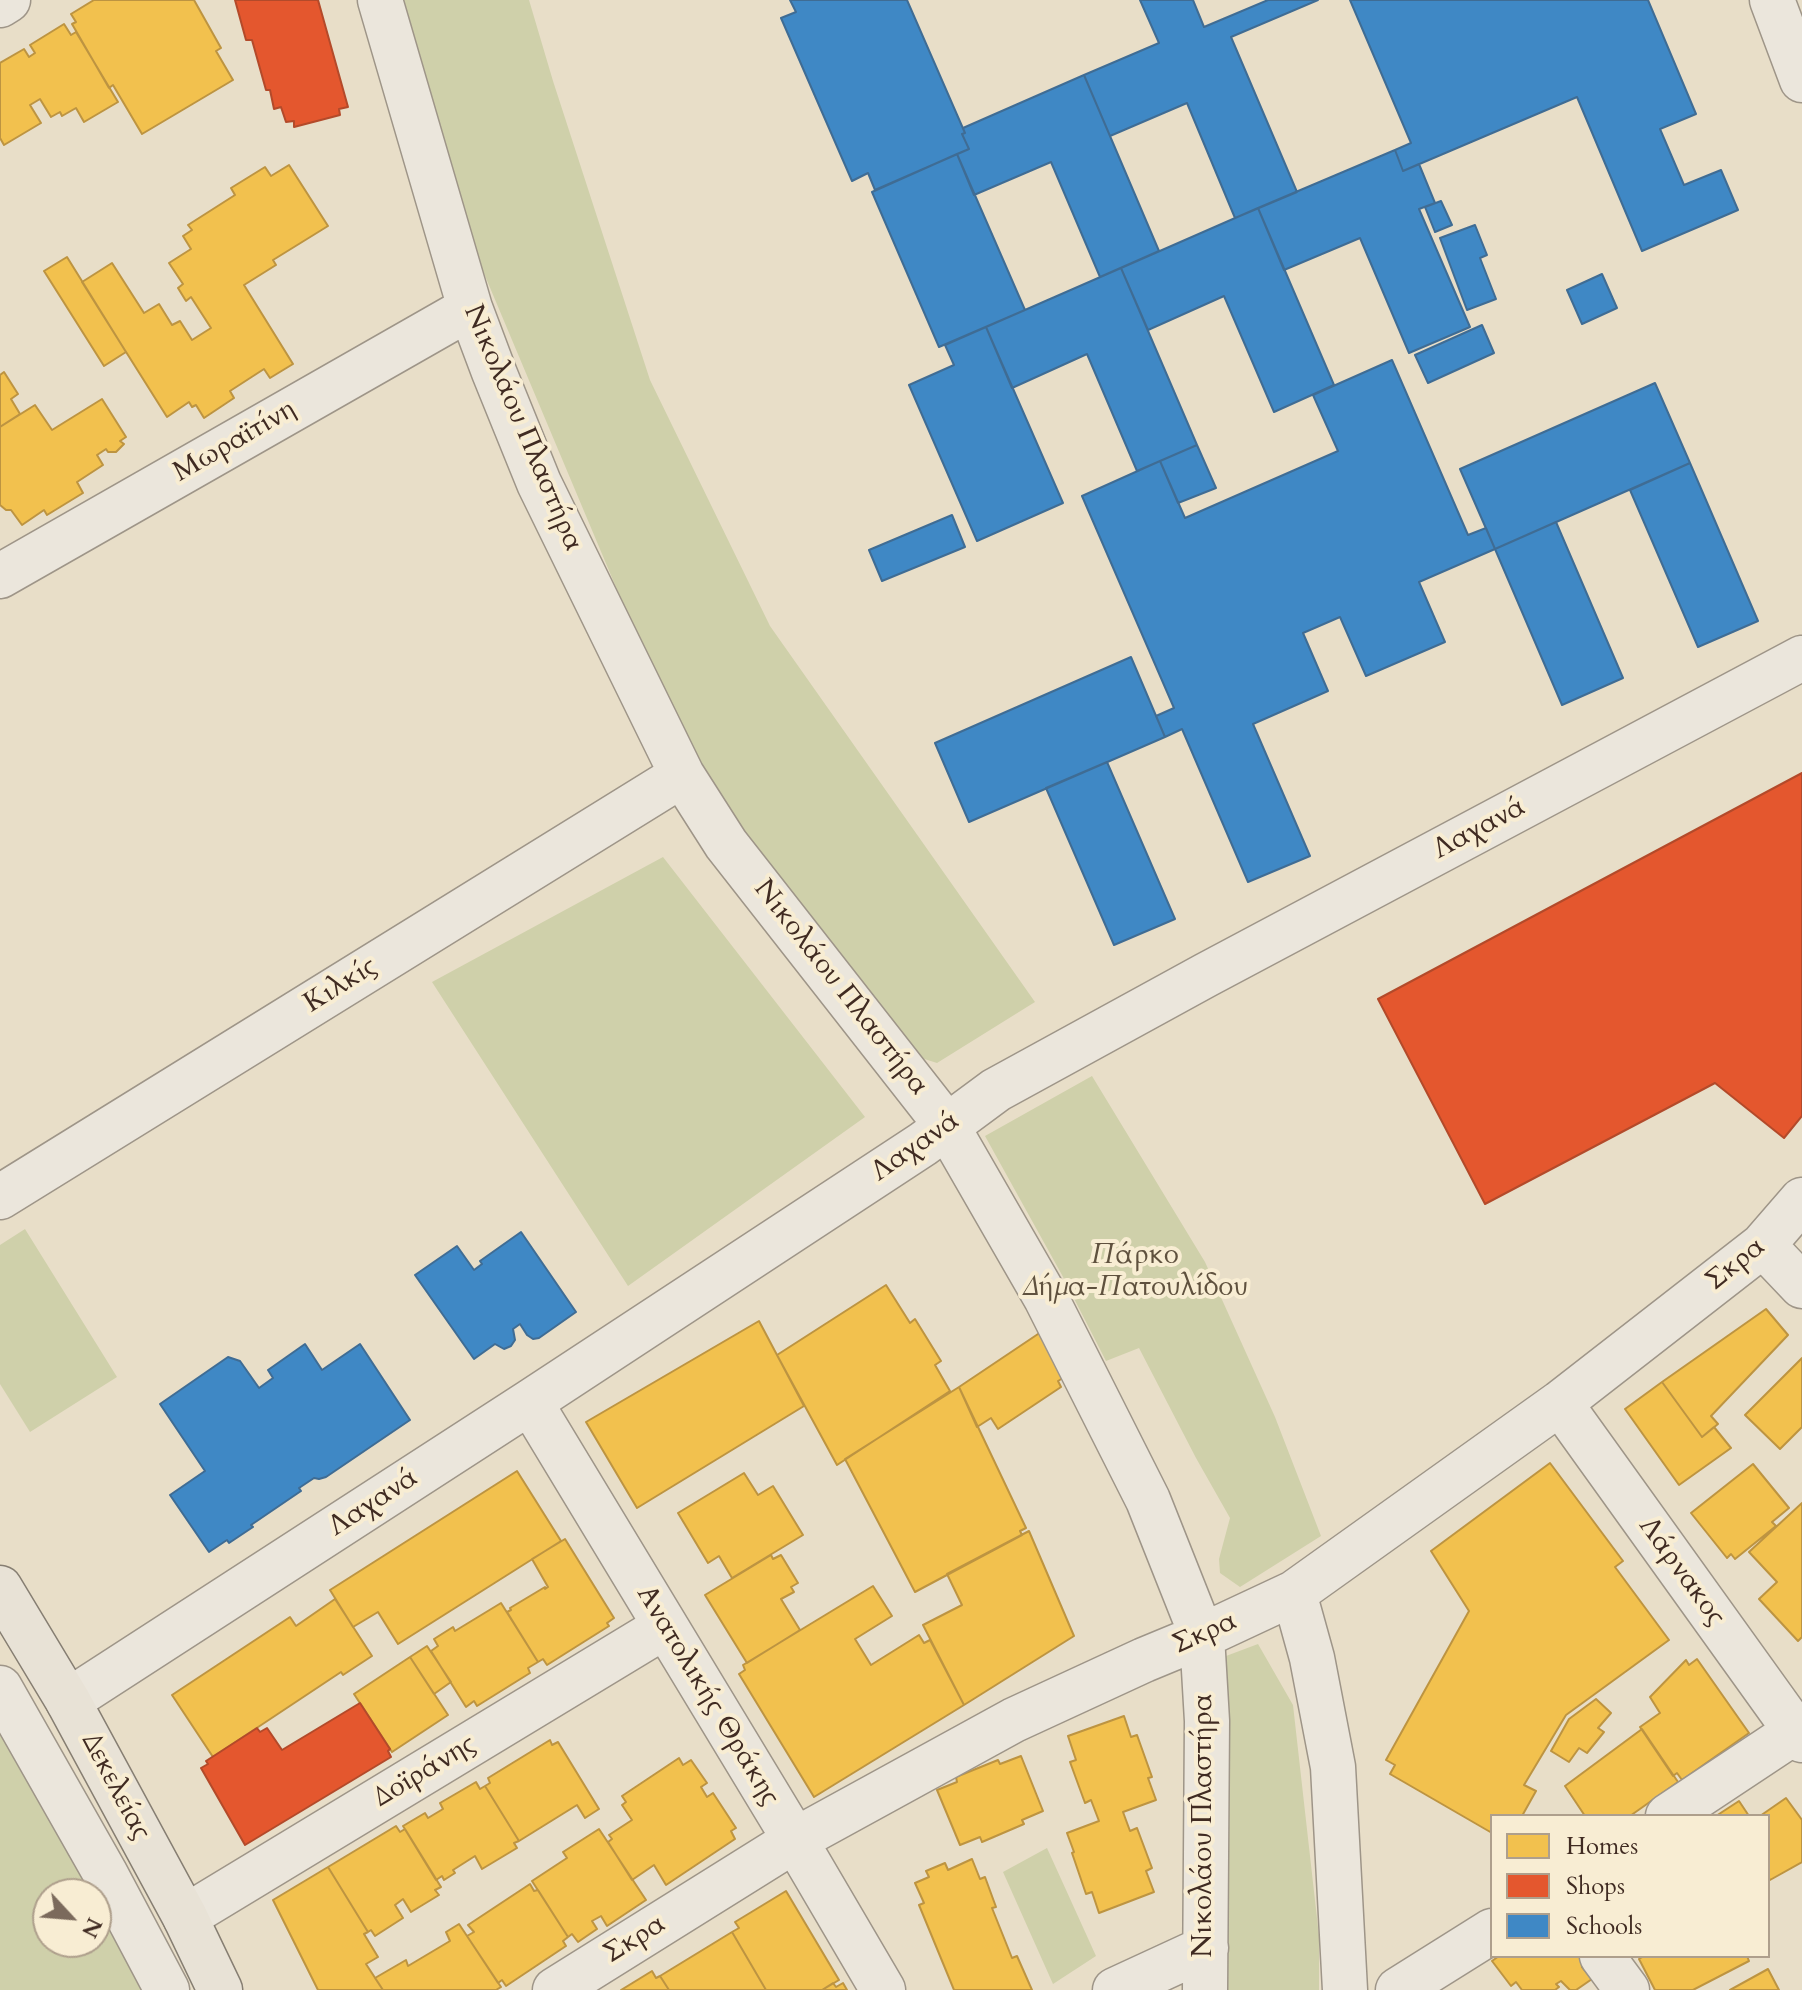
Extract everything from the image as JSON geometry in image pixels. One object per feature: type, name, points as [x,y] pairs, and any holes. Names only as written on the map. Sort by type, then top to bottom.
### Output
[{"type":"main road","name":"Δεκελείας","points":[[0,1588],[68,1701],[185,1917],[220,1990]]},
{"type":"street","points":[[0,5],[8,0]]},
{"type":"street","name":"Νικολάου Πλαστήρα","points":[[380,0],[470,308],[494,372],[539,483],[682,775],[726,844],[947,1126],[1046,1298],[1148,1500],[1202,1636],[1207,1721],[1206,1969]]},
{"type":"street","points":[[1772,0],[1802,80]]},
{"type":"street","name":"Μωραϊτίνη","points":[[0,576],[470,308]]},
{"type":"street","name":"Λαχανά","points":[[68,1701],[923,1144],[996,1090],[1802,658]]},
{"type":"street","name":"Κιλκίς","points":[[0,1197],[682,775]]},
{"type":"street","name":"Σκρα","points":[[555,1990],[795,1840],[1014,1720],[1294,1593],[1560,1403],[1763,1245],[1802,1200]]},
{"type":"street","points":[[1763,1245],[1802,1286]]},
{"type":"street","name":"Ανατολικής Θράκης","points":[[530,1402],[883,1990]]},
{"type":"street","name":"Λάρνακος","points":[[1560,1403],[1799,1736]]},
{"type":"street","points":[[1294,1593],[1312,1658],[1333,1767],[1345,1990]]},
{"type":"street","name":"Δοϊράνης","points":[[185,1917],[664,1627]]},
{"type":"street","points":[[0,1688],[167,1990]]},
{"type":"street","points":[[1671,1814],[1799,1736]]},
{"type":"street","points":[[1398,1990],[1490,1932]]},
{"type":"street","points":[[1603,1958],[1627,1990]]},
{"type":"street","points":[[1115,1990],[1206,1969]]},
{"type":"green space","points":[[404,0],[529,0],[650,380],[770,626],[1035,1002],[937,1063],[915,1056],[720,798],[679,737],[475,252]]},
{"type":"green space","points":[[663,857],[865,1117],[628,1286],[432,982]]},
{"type":"green space","name":"Πάρκο Δήμα-Πατουλίδου","points":[[1092,1076],[1205,1262],[1275,1417],[1321,1536],[1240,1587],[1220,1573],[1219,1559],[1230,1518],[1139,1348],[1106,1361],[985,1136]]},
{"type":"green space","points":[[25,1229],[117,1377],[30,1432],[0,1384],[0,1245]]},
{"type":"green space","points":[[1258,1644],[1293,1705],[1319,1936],[1319,1990],[1223,1990],[1226,1656]]},
{"type":"green space","points":[[0,1708],[95,1878],[32,1878],[32,1958],[112,1958],[112,1909],[157,1990],[0,1990]]},
{"type":"green space","points":[[1047,1848],[1096,1956],[1053,1984],[1003,1872]]},
{"type":"building: Homes","points":[[94,0],[194,0],[221,48],[216,51],[233,80],[142,134],[113,85],[109,88],[72,24],[76,22],[71,14]]},
{"type":"building: Homes","points":[[64,24],[71,35],[76,32],[118,102],[84,122],[76,108],[62,116],[60,112],[51,117],[40,99],[30,105],[41,123],[4,145],[0,138],[0,63],[24,49],[29,57],[35,53],[30,45]]},
{"type":"building: Homes","points":[[289,165],[328,226],[273,260],[276,265],[244,285],[293,364],[270,378],[264,369],[230,391],[234,398],[204,418],[196,405],[192,407],[189,402],[167,417],[82,282],[112,263],[144,313],[159,304],[172,325],[180,321],[192,340],[211,328],[191,297],[186,301],[178,288],[183,284],[169,263],[191,249],[183,236],[192,230],[188,225],[235,195],[231,188],[265,167],[271,176]]},
{"type":"building: Homes","points":[[67,257],[126,352],[104,366],[44,271]]},
{"type":"building: Homes","points":[[4,372],[18,394],[11,399],[20,414],[0,427],[0,375]]},
{"type":"building: Homes","points":[[102,399],[126,437],[120,441],[124,444],[116,452],[106,449],[97,455],[103,465],[77,482],[83,493],[47,515],[44,510],[22,525],[11,510],[0,505],[0,427],[35,405],[52,430]]},
{"type":"building: Homes","points":[[886,1285],[910,1323],[915,1319],[941,1361],[935,1365],[950,1391],[837,1465],[777,1355]]},
{"type":"building: Homes","points":[[1766,1309],[1788,1335],[1711,1416],[1718,1424],[1702,1437],[1662,1382]]},
{"type":"building: Homes","points":[[759,1321],[804,1406],[637,1508],[586,1422]]},
{"type":"building: Homes","points":[[1041,1332],[1063,1378],[1058,1381],[1061,1387],[998,1429],[991,1418],[977,1427],[959,1387]]},
{"type":"building: Homes","points":[[1802,1358],[1802,1427],[1780,1449],[1745,1415]]},
{"type":"building: Homes","points":[[1662,1382],[1702,1437],[1714,1427],[1731,1448],[1679,1485],[1625,1409]]},
{"type":"building: Homes","points":[[959,1387],[1026,1528],[1020,1531],[1022,1535],[915,1592],[845,1459]]},
{"type":"building: Homes","points":[[1550,1463],[1623,1561],[1615,1567],[1669,1640],[1566,1715],[1524,1785],[1536,1791],[1523,1814],[1490,1814],[1490,1832],[1390,1774],[1395,1765],[1386,1760],[1469,1611],[1431,1551]]},
{"type":"building: Homes","points":[[1753,1464],[1789,1508],[1772,1522],[1776,1526],[1735,1559],[1731,1554],[1727,1558],[1691,1513]]},
{"type":"building: Homes","points":[[517,1471],[561,1541],[398,1644],[378,1612],[353,1627],[330,1590]]},
{"type":"building: Homes","points":[[744,1473],[758,1495],[773,1486],[803,1535],[732,1578],[719,1556],[708,1563],[678,1513]]},
{"type":"building: Homes","points":[[1802,1503],[1802,1637],[1798,1641],[1759,1599],[1777,1582],[1749,1552]]},
{"type":"building: Homes","points":[[1029,1531],[1074,1636],[964,1705],[923,1625],[962,1605],[947,1574]]},
{"type":"building: Homes","points":[[565,1539],[614,1618],[607,1623],[609,1626],[547,1665],[543,1659],[538,1662],[507,1612],[548,1587],[532,1559]]},
{"type":"building: Homes","points":[[771,1555],[773,1559],[781,1555],[798,1583],[791,1587],[794,1592],[781,1599],[800,1630],[747,1663],[705,1595]]},
{"type":"building: Homes","points":[[873,1586],[892,1616],[855,1639],[871,1665],[919,1635],[924,1643],[930,1640],[964,1705],[814,1797],[739,1674],[745,1670],[743,1665]]},
{"type":"building: Homes","points":[[335,1599],[372,1656],[343,1675],[341,1672],[213,1757],[172,1695],[290,1617],[296,1626]]},
{"type":"building: Homes","points":[[501,1603],[538,1662],[528,1668],[530,1673],[477,1706],[474,1701],[466,1707],[431,1651],[438,1646],[434,1639],[453,1627],[455,1631]]},
{"type":"building: Homes","points":[[427,1646],[451,1682],[434,1694],[410,1657]]},
{"type":"building: Homes","points":[[410,1657],[448,1715],[392,1752],[354,1694]]},
{"type":"building: Homes","points":[[1697,1659],[1749,1733],[1682,1780],[1677,1773],[1673,1776],[1640,1727],[1660,1713],[1650,1697],[1686,1660],[1689,1665]]},
{"type":"building: Homes","points":[[1596,1699],[1611,1713],[1598,1728],[1604,1732],[1587,1753],[1579,1748],[1569,1762],[1551,1751],[1569,1719]]},
{"type":"building: Homes","points":[[1124,1716],[1131,1737],[1137,1735],[1152,1777],[1148,1778],[1156,1800],[1123,1812],[1130,1831],[1137,1828],[1152,1868],[1146,1871],[1154,1892],[1099,1913],[1092,1892],[1086,1894],[1067,1833],[1099,1821],[1091,1800],[1085,1803],[1070,1762],[1076,1760],[1068,1736]]},
{"type":"building: Homes","points":[[1642,1729],[1678,1782],[1633,1814],[1584,1814],[1565,1786]]},
{"type":"building: Homes","points":[[550,1740],[552,1745],[558,1742],[599,1809],[585,1818],[577,1805],[519,1841],[485,1786],[490,1783],[488,1778]]},
{"type":"building: Homes","points":[[1021,1756],[1043,1811],[1022,1820],[1024,1824],[982,1842],[980,1837],[960,1845],[937,1790],[957,1782],[956,1777],[998,1760],[1000,1764]]},
{"type":"building: Homes","points":[[679,1758],[683,1765],[691,1760],[707,1783],[701,1787],[707,1797],[713,1793],[736,1828],[731,1831],[735,1839],[666,1885],[654,1865],[632,1880],[608,1842],[612,1839],[609,1835],[632,1820],[622,1805],[626,1802],[622,1796]]},
{"type":"building: Homes","points":[[476,1782],[480,1789],[485,1786],[519,1841],[514,1843],[517,1848],[482,1869],[475,1856],[444,1880],[442,1876],[436,1880],[403,1826],[425,1813],[428,1818],[443,1809],[440,1803]]},
{"type":"building: Homes","points":[[1786,1798],[1802,1820],[1802,1862],[1770,1880],[1770,1814],[1763,1814]]},
{"type":"building: Homes","points":[[1739,1801],[1748,1814],[1719,1814]]},
{"type":"building: Homes","points":[[396,1826],[400,1832],[405,1829],[441,1887],[435,1890],[439,1895],[411,1912],[403,1899],[395,1905],[403,1918],[375,1936],[371,1930],[368,1932],[328,1867]]},
{"type":"building: Homes","points":[[599,1829],[646,1900],[607,1926],[601,1916],[592,1921],[597,1929],[578,1942],[572,1934],[568,1937],[532,1881],[567,1858],[563,1852]]},
{"type":"building: Homes","points":[[972,1859],[980,1879],[985,1877],[996,1907],[992,1908],[1012,1958],[1017,1956],[1032,1990],[954,1990],[919,1905],[924,1903],[915,1883],[929,1877],[926,1871],[945,1863],[948,1870]]},
{"type":"building: Homes","points":[[328,1867],[368,1932],[364,1934],[378,1957],[366,1964],[383,1990],[318,1990],[273,1900]]},
{"type":"building: Homes","points":[[530,1884],[534,1891],[538,1890],[568,1937],[563,1941],[566,1946],[506,1986],[502,1980],[498,1983],[467,1936],[474,1932],[468,1925]]},
{"type":"building: Homes","points":[[786,1891],[839,1980],[822,1990],[766,1990],[732,1932],[739,1928],[735,1922]]},
{"type":"building: Homes","points":[[459,1924],[501,1987],[496,1990],[383,1990],[375,1978],[406,1960],[408,1966],[450,1941],[446,1932]]},
{"type":"building: Homes","points":[[732,1932],[766,1990],[669,1990],[660,1976]]},
{"type":"building: Homes","points":[[1496,1958],[1595,1959],[1582,1967],[1592,1979],[1576,1990],[1570,1990],[1561,1981],[1556,1984],[1559,1987],[1555,1990],[1522,1990],[1516,1982],[1511,1986],[1492,1961]]},
{"type":"building: Homes","points":[[1748,1958],[1749,1961],[1693,1990],[1655,1990],[1639,1959]]},
{"type":"building: Homes","points":[[1768,1969],[1779,1990],[1730,1990]]},
{"type":"building: Homes","points":[[652,1971],[656,1978],[660,1976],[669,1990],[621,1990]]},
{"type":"building: Homes","points":[[833,1983],[836,1987],[843,1983],[847,1990],[822,1990]]},
{"type":"building: Shops","points":[[235,0],[318,0],[348,107],[339,109],[340,115],[294,127],[294,121],[286,122],[281,107],[274,109],[252,40],[246,40]]},
{"type":"building: Shops","points":[[1802,773],[1802,1116],[1784,1138],[1715,1083],[1485,1204],[1378,999]]},
{"type":"building: Shops","points":[[360,1703],[390,1749],[391,1757],[245,1845],[201,1768],[208,1764],[206,1761],[257,1728],[260,1732],[267,1728],[282,1750]]},
{"type":"building: Schools","points":[[790,0],[907,0],[965,133],[962,134],[969,149],[875,190],[868,173],[852,181],[781,18],[796,12]]},
{"type":"building: Schools","points":[[1140,0],[1193,0],[1204,27],[1268,0],[1318,0],[1231,37],[1297,192],[1235,218],[1187,103],[1110,136],[1084,75],[1159,43]]},
{"type":"building: Schools","points":[[1350,0],[1648,0],[1696,114],[1660,129],[1684,185],[1721,170],[1738,210],[1642,251],[1577,97],[1403,171],[1395,150],[1411,143]]},
{"type":"building: Schools","points":[[1084,75],[1159,251],[1100,277],[1051,162],[974,195],[957,154],[969,149],[962,134],[965,133],[963,128]]},
{"type":"building: Schools","points":[[1395,150],[1403,171],[1419,164],[1435,203],[1419,209],[1470,327],[1409,353],[1360,238],[1284,270],[1258,208]]},
{"type":"building: Schools","points":[[957,154],[1025,310],[939,347],[872,192]]},
{"type":"building: Schools","points":[[1441,201],[1452,225],[1435,232],[1425,207]]},
{"type":"building: Schools","points":[[1258,208],[1334,385],[1274,412],[1224,296],[1148,330],[1121,268]]},
{"type":"building: Schools","points":[[1475,225],[1487,255],[1480,258],[1496,299],[1467,310],[1440,238]]},
{"type":"building: Schools","points":[[1121,268],[1197,445],[1137,471],[1087,354],[1012,388],[986,327]]},
{"type":"building: Schools","points":[[1602,274],[1617,308],[1582,324],[1567,290]]},
{"type":"building: Schools","points":[[1482,325],[1494,353],[1428,383],[1415,355]]},
{"type":"building: Schools","points":[[986,327],[1063,503],[977,541],[909,385],[954,365],[945,345]]},
{"type":"building: Schools","points":[[1392,360],[1468,535],[1486,528],[1495,549],[1419,582],[1445,642],[1366,676],[1340,617],[1303,633],[1328,691],[1253,724],[1310,856],[1248,882],[1182,729],[1165,737],[1156,716],[1174,708],[1082,496],[1160,461],[1185,518],[1338,451],[1313,395]]},
{"type":"building: Schools","points":[[1655,383],[1690,463],[1495,549],[1460,469]]},
{"type":"building: Schools","points":[[1197,445],[1216,488],[1178,503],[1160,461]]},
{"type":"building: Schools","points":[[1690,463],[1758,621],[1698,647],[1630,490]]},
{"type":"building: Schools","points":[[952,515],[965,547],[882,581],[869,550]]},
{"type":"building: Schools","points":[[1556,522],[1623,678],[1562,705],[1495,549]]},
{"type":"building: Schools","points":[[1131,657],[1165,737],[969,822],[935,743]]},
{"type":"building: Schools","points":[[1107,762],[1175,919],[1114,945],[1046,788]]},
{"type":"building: Schools","points":[[521,1232],[576,1312],[539,1338],[533,1339],[527,1335],[520,1324],[513,1329],[515,1340],[511,1346],[504,1349],[495,1344],[474,1359],[415,1275],[457,1246],[474,1270],[482,1264],[480,1261]]},
{"type":"building: Schools","points":[[305,1344],[322,1370],[360,1344],[410,1420],[326,1477],[314,1478],[299,1488],[301,1491],[251,1525],[253,1527],[209,1552],[170,1495],[205,1471],[160,1404],[228,1357],[240,1361],[259,1388],[273,1378],[268,1370]]}]
